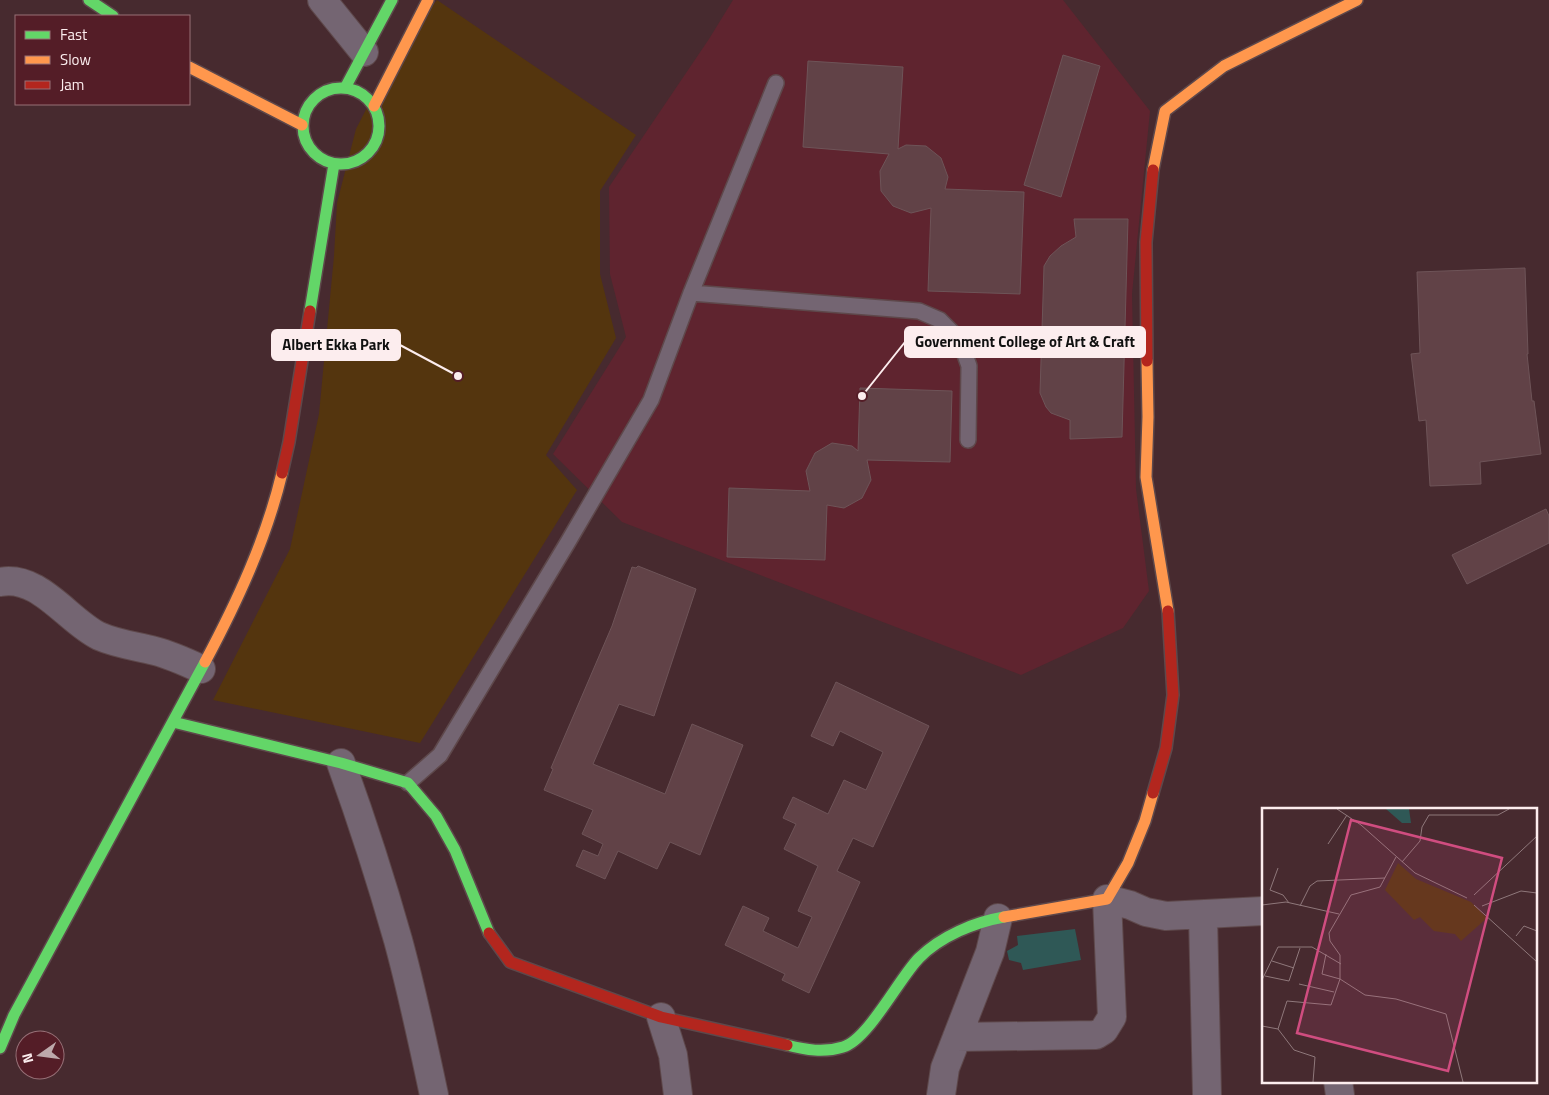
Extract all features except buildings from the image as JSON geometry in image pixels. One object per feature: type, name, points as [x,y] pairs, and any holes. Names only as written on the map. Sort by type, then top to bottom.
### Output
[{"type":"street","points":[[89,0],[112,15]]},
{"type":"street","points":[[322,0],[364,52]]},
{"type":"street","points":[[345,88],[392,0]]},
{"type":"street","points":[[374,106],[428,0]]},
{"type":"street","points":[[957,1037],[1096,1035],[1104,1030],[1112,1017],[1107,899],[1128,863],[1145,821],[1166,748],[1173,695],[1169,616],[1146,477],[1148,417],[1146,242],[1152,177],[1165,111],[1224,66],[1357,0]]},
{"type":"street","points":[[190,68],[302,126]]},
{"type":"street","points":[[345,88],[356,91],[366,97],[374,106],[379,118],[379,131],[376,143],[369,154],[347,165],[324,161],[315,154],[308,146],[302,126],[305,113],[311,102],[320,93],[332,89],[345,88]]},
{"type":"street","points":[[0,1048],[14,1015],[173,722],[251,569],[276,502],[290,442],[334,164]]},
{"type":"street","points":[[0,582],[23,584],[34,589],[98,635],[124,645],[170,655],[201,669]]},
{"type":"street","points":[[173,722],[342,763],[408,783],[436,816],[455,850],[490,936],[510,962],[661,1017],[812,1051],[845,1047],[865,1031],[919,958],[942,940],[988,920],[1107,899],[1130,905],[1146,912],[1166,916],[1262,911]]},
{"type":"street","points":[[342,763],[374,856],[398,942],[417,1015],[434,1095]]},
{"type":"street","points":[[1203,915],[1207,1095]]},
{"type":"street","points":[[940,1095],[945,1068],[990,952],[998,918]]},
{"type":"street","points":[[661,1017],[673,1055],[678,1095]]},
{"type":"street","points":[[1338,1082],[1340,1095]]},
{"type":"lane","points":[[408,783],[440,755],[568,542],[650,400],[776,83]]},
{"type":"lane","points":[[691,294],[919,311],[940,320],[954,334],[962,346],[969,366],[968,440]]},
{"type":"shaded area","points":[[437,0],[636,135],[600,191],[600,274],[616,338],[546,455],[577,490],[420,743],[213,700],[290,549],[319,414],[334,256],[337,203],[356,129],[392,59]]},
{"type":"shaded area","points":[[733,0],[1063,0],[1150,111],[1132,294],[1136,489],[1149,591],[1123,628],[1021,675],[622,522],[553,454],[626,337],[610,274],[609,187],[709,39]]},
{"type":"water","points":[[1075,929],[1081,960],[1023,970],[1021,963],[1009,960],[1007,951],[1018,945],[1017,936]]},
{"type":"traffic: fast","points":[[89,0],[112,15]]},
{"type":"traffic: fast","points":[[345,88],[392,0]]},
{"type":"traffic: fast","points":[[334,88],[348,88],[362,94],[373,105],[379,119],[379,126],[376,141],[368,153],[348,164],[334,164],[320,158],[309,147],[303,133],[303,119],[309,105],[320,94],[334,88]]},
{"type":"traffic: fast","points":[[310,311],[334,164]]},
{"type":"traffic: fast","points":[[0,1048],[14,1015],[205,662]]},
{"type":"traffic: fast","points":[[173,722],[341,763],[408,783],[436,816],[455,850],[489,933]]},
{"type":"traffic: fast","points":[[787,1045],[822,1050],[836,1049],[853,1042],[873,1021],[911,967],[928,950],[937,943],[970,926],[1004,917]]},
{"type":"traffic: slow","points":[[374,106],[428,0]]},
{"type":"traffic: slow","points":[[1153,170],[1165,111],[1224,66],[1357,0]]},
{"type":"traffic: slow","points":[[190,68],[302,125]]},
{"type":"traffic: slow","points":[[1147,361],[1146,477],[1168,611]]},
{"type":"traffic: slow","points":[[205,662],[250,570],[268,522],[282,473]]},
{"type":"traffic: slow","points":[[1004,917],[1107,899],[1128,863],[1145,821],[1153,793]]},
{"type":"traffic: jam","points":[[1147,361],[1146,242],[1153,170]]},
{"type":"traffic: jam","points":[[282,473],[289,442],[310,311]]},
{"type":"traffic: jam","points":[[1153,793],[1166,748],[1173,695],[1168,611]]},
{"type":"traffic: jam","points":[[489,933],[510,962],[661,1017],[787,1045]]},
{"type":"place","name":"Albert Ekka Park","points":[[458,376]]},
{"type":"place","name":"Government College of Art & Craft","points":[[862,396]]}]
